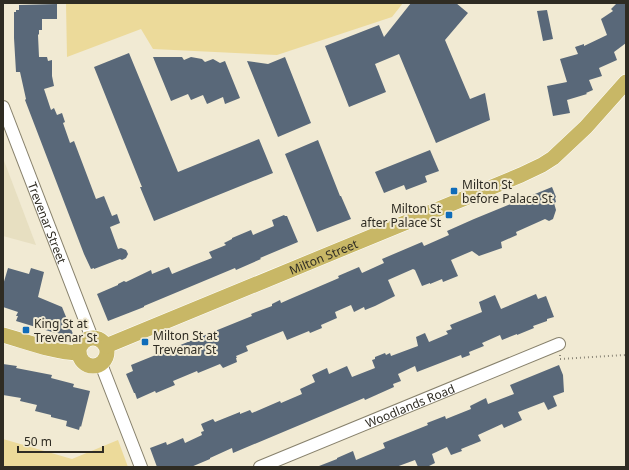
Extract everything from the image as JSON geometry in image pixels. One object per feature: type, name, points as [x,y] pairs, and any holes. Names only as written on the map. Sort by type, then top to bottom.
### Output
[{"type":"main road","name":"Milton Street","points":[[106,346],[542,165],[553,158],[586,127],[626,82]]},
{"type":"main road","points":[[3,335],[53,350],[69,353],[80,353]]},
{"type":"main road","points":[[92,338],[100,339],[104,342],[107,354],[106,358],[101,364],[92,366],[84,361],[80,353],[81,345],[84,341],[92,338]]},
{"type":"street","name":"Trevenar Street","points":[[3,107],[92,338]]},
{"type":"street","name":"Woodlands Road","points":[[260,467],[559,344]]},
{"type":"street","points":[[101,364],[141,467]]},
{"type":"path","points":[[560,358],[626,355]]},
{"type":"shaded area","points":[[66,3],[403,3],[392,17],[277,55],[153,49],[141,29],[67,57]]},
{"type":"shaded area","points":[[3,158],[36,245],[3,236]]},
{"type":"shaded area","points":[[3,439],[72,459],[118,440],[128,467],[3,467]]},
{"type":"building","points":[[411,3],[456,3],[468,13],[445,40],[470,99],[485,93],[490,120],[436,143],[399,54],[375,64],[386,92],[349,107],[325,46],[379,25],[384,37]]},
{"type":"building","points":[[617,3],[626,3],[626,43],[614,52],[617,60],[599,68],[602,76],[589,80],[593,90],[586,93],[587,94],[567,100],[570,113],[553,116],[547,86],[567,82],[560,59],[578,54],[575,47],[584,44],[584,46],[607,35],[601,19],[613,11],[611,9]]},
{"type":"building","points":[[57,4],[57,19],[42,19],[42,30],[39,30],[38,35],[39,57],[47,57],[48,61],[52,60],[52,76],[54,86],[44,89],[51,110],[54,108],[57,115],[62,113],[65,122],[63,123],[70,143],[74,141],[96,199],[104,196],[112,216],[117,214],[120,223],[110,227],[118,249],[121,248],[126,250],[128,254],[126,258],[122,260],[120,259],[94,269],[91,269],[84,254],[25,100],[20,72],[16,72],[14,12],[19,10],[19,5]]},
{"type":"building","points":[[547,10],[553,39],[543,41],[537,11]]},
{"type":"building","points":[[129,53],[178,172],[259,139],[273,173],[154,221],[94,67]]},
{"type":"building","points":[[153,57],[182,57],[184,60],[191,57],[202,59],[205,62],[213,59],[220,63],[225,61],[240,98],[225,104],[223,97],[207,104],[203,95],[191,100],[188,94],[171,101]]},
{"type":"building","points":[[285,57],[311,123],[278,137],[247,61],[268,64]]},
{"type":"building","points":[[318,140],[340,196],[351,219],[317,232],[285,154]]},
{"type":"building","points":[[430,150],[439,171],[425,176],[427,182],[406,190],[404,185],[384,193],[375,172]]},
{"type":"building","points":[[552,187],[556,197],[556,202],[554,203],[556,210],[553,219],[549,221],[545,219],[516,232],[517,235],[501,242],[502,248],[479,256],[472,251],[451,260],[458,276],[443,282],[442,279],[422,286],[415,270],[413,269],[388,280],[395,296],[375,306],[365,310],[364,307],[354,312],[351,305],[335,312],[337,318],[321,325],[322,328],[310,333],[309,331],[287,340],[283,331],[246,346],[248,351],[236,356],[237,362],[223,368],[220,364],[198,373],[197,371],[173,381],[175,385],[156,393],[155,391],[137,399],[126,374],[133,371],[131,365],[252,316],[251,314],[272,306],[272,304],[280,300],[281,303],[339,278],[338,276],[359,267],[362,273],[384,263],[382,259],[422,242],[424,246],[449,235],[447,231]]},
{"type":"building","points":[[284,215],[287,216],[298,242],[236,270],[235,268],[108,321],[97,294],[151,270],[152,274],[169,267],[172,274],[212,258],[209,252],[226,245],[224,243],[232,238],[251,230],[253,235],[274,226],[272,220]]},
{"type":"building","points":[[8,268],[29,274],[31,268],[44,272],[38,297],[62,307],[75,339],[16,321],[18,312],[3,307],[3,285]]},
{"type":"building","points":[[536,294],[538,299],[546,296],[554,317],[533,326],[534,328],[502,340],[500,335],[482,343],[484,346],[469,352],[470,355],[462,358],[461,355],[417,372],[415,366],[398,374],[401,381],[393,384],[394,387],[365,400],[364,398],[233,453],[232,448],[191,467],[157,467],[150,448],[166,442],[167,445],[183,438],[185,443],[202,435],[201,432],[204,431],[201,424],[213,419],[215,422],[240,412],[240,414],[250,410],[252,413],[280,401],[281,403],[302,394],[300,389],[315,382],[312,375],[327,368],[329,374],[347,366],[352,377],[375,368],[372,360],[375,359],[375,357],[385,353],[386,355],[390,353],[391,356],[418,346],[416,337],[425,333],[429,342],[448,334],[446,331],[452,329],[450,325],[482,312],[479,302],[495,295],[501,309]]},
{"type":"building","points":[[3,364],[52,375],[51,378],[74,384],[73,387],[90,391],[79,430],[66,426],[67,421],[35,411],[37,405],[20,401],[21,398],[3,395]]},
{"type":"building","points":[[559,365],[563,375],[564,392],[553,396],[557,406],[548,410],[544,402],[518,412],[522,420],[504,428],[502,424],[478,435],[481,441],[461,449],[462,451],[451,455],[447,447],[432,454],[435,463],[427,467],[418,467],[415,460],[396,467],[319,467],[353,451],[356,460],[385,448],[383,443],[428,425],[427,423],[445,416],[446,419],[471,409],[470,406],[486,398],[488,404],[514,394],[510,385]]},
{"type":"place","name":"Milton St before Palace St","points":[[454,191]]},
{"type":"place","name":"Milton St after Palace St","points":[[449,215]]},
{"type":"place","name":"King St at Trevenar St","points":[[26,330]]},
{"type":"place","name":"Milton St at Trevenar St","points":[[145,342]]}]
